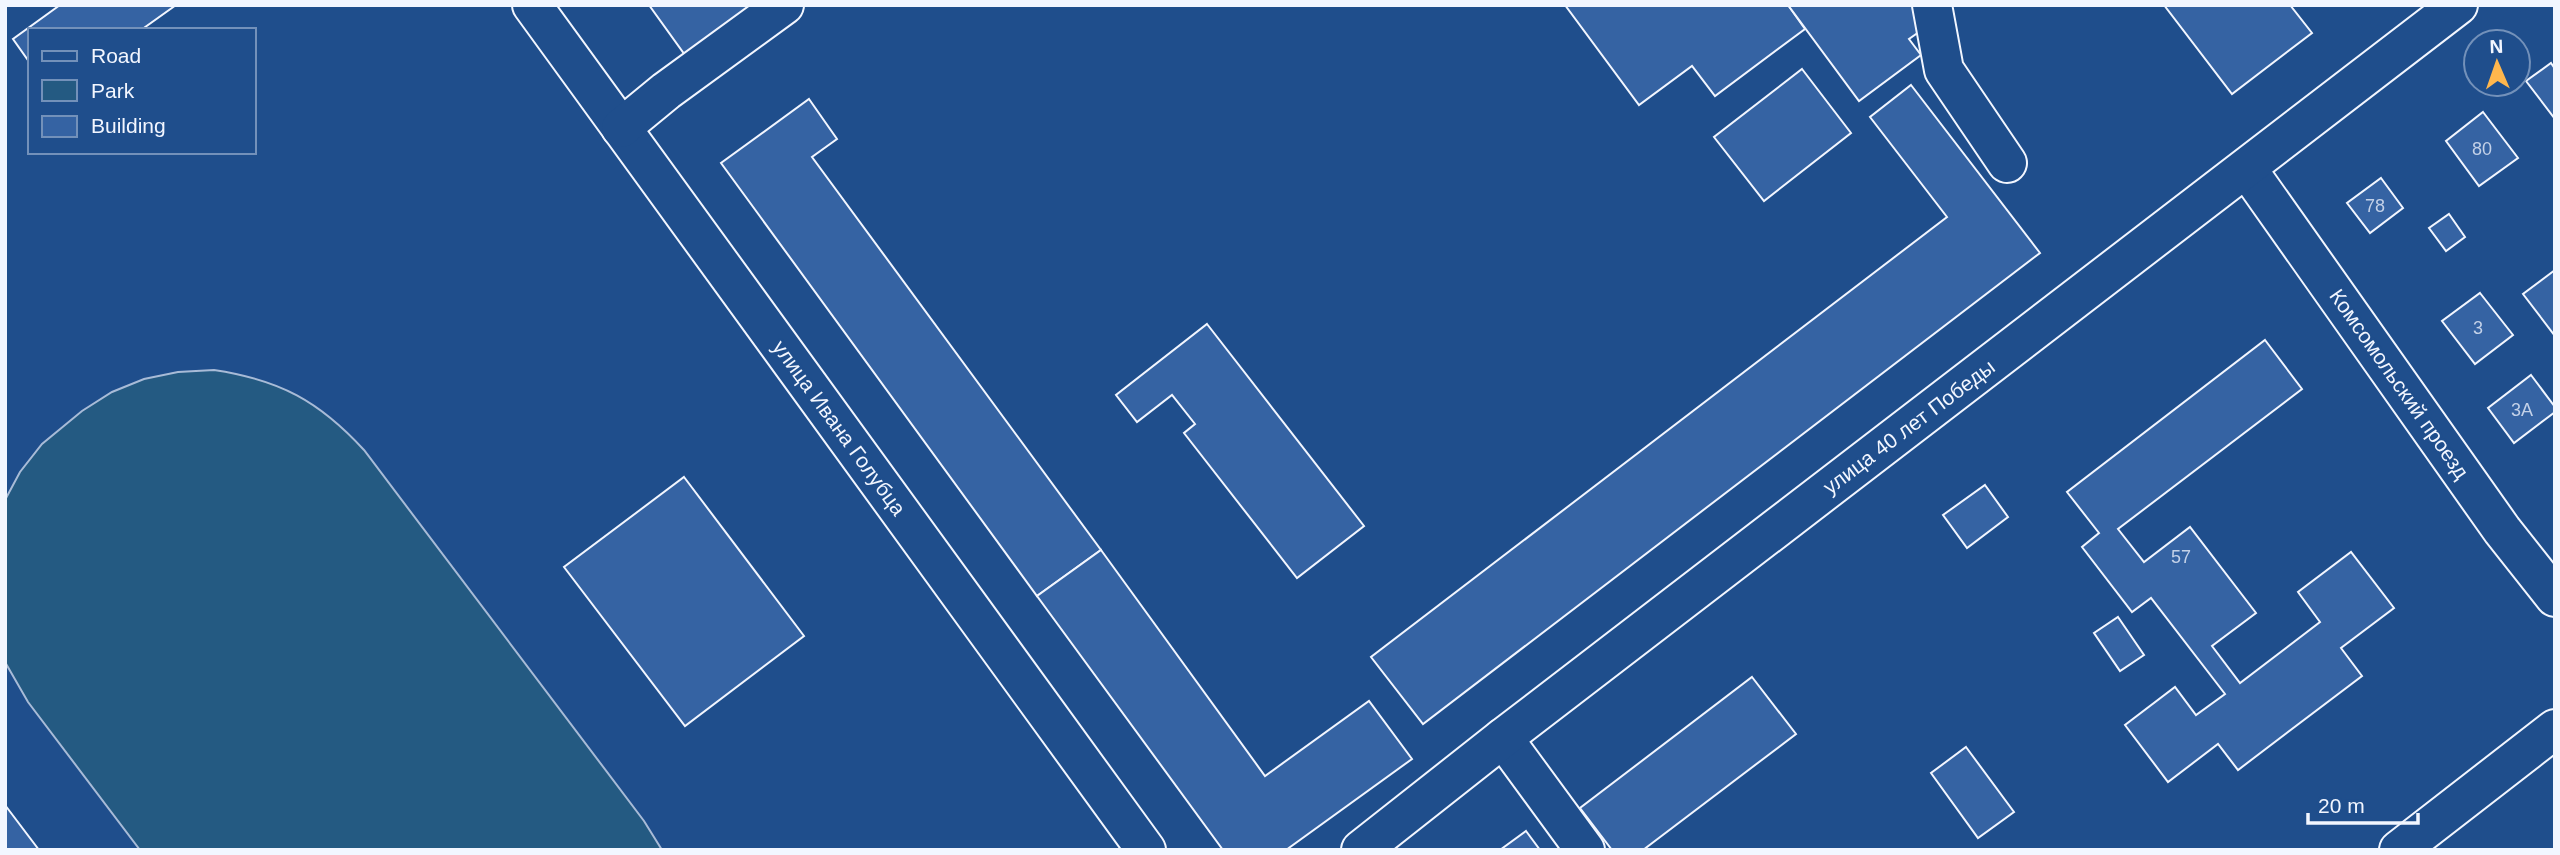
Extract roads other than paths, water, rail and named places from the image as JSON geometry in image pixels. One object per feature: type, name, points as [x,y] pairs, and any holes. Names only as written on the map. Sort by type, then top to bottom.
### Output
[{"type":"street","name":"улица Ивана Голубца","points":[[532,5],[1146,850]]},
{"type":"street","points":[[621,128],[666,91],[784,5]]},
{"type":"street","points":[[1932,5],[1944,70],[2007,163]]},
{"type":"street","name":"улица 40 лет Победы","points":[[1361,850],[2458,5]]},
{"type":"street","name":"Комсомольский проезд","points":[[2247,169],[2502,530],[2555,597]]},
{"type":"street","points":[[2399,850],[2555,729]]},
{"type":"street","points":[[1503,738],[1585,850]]}]
